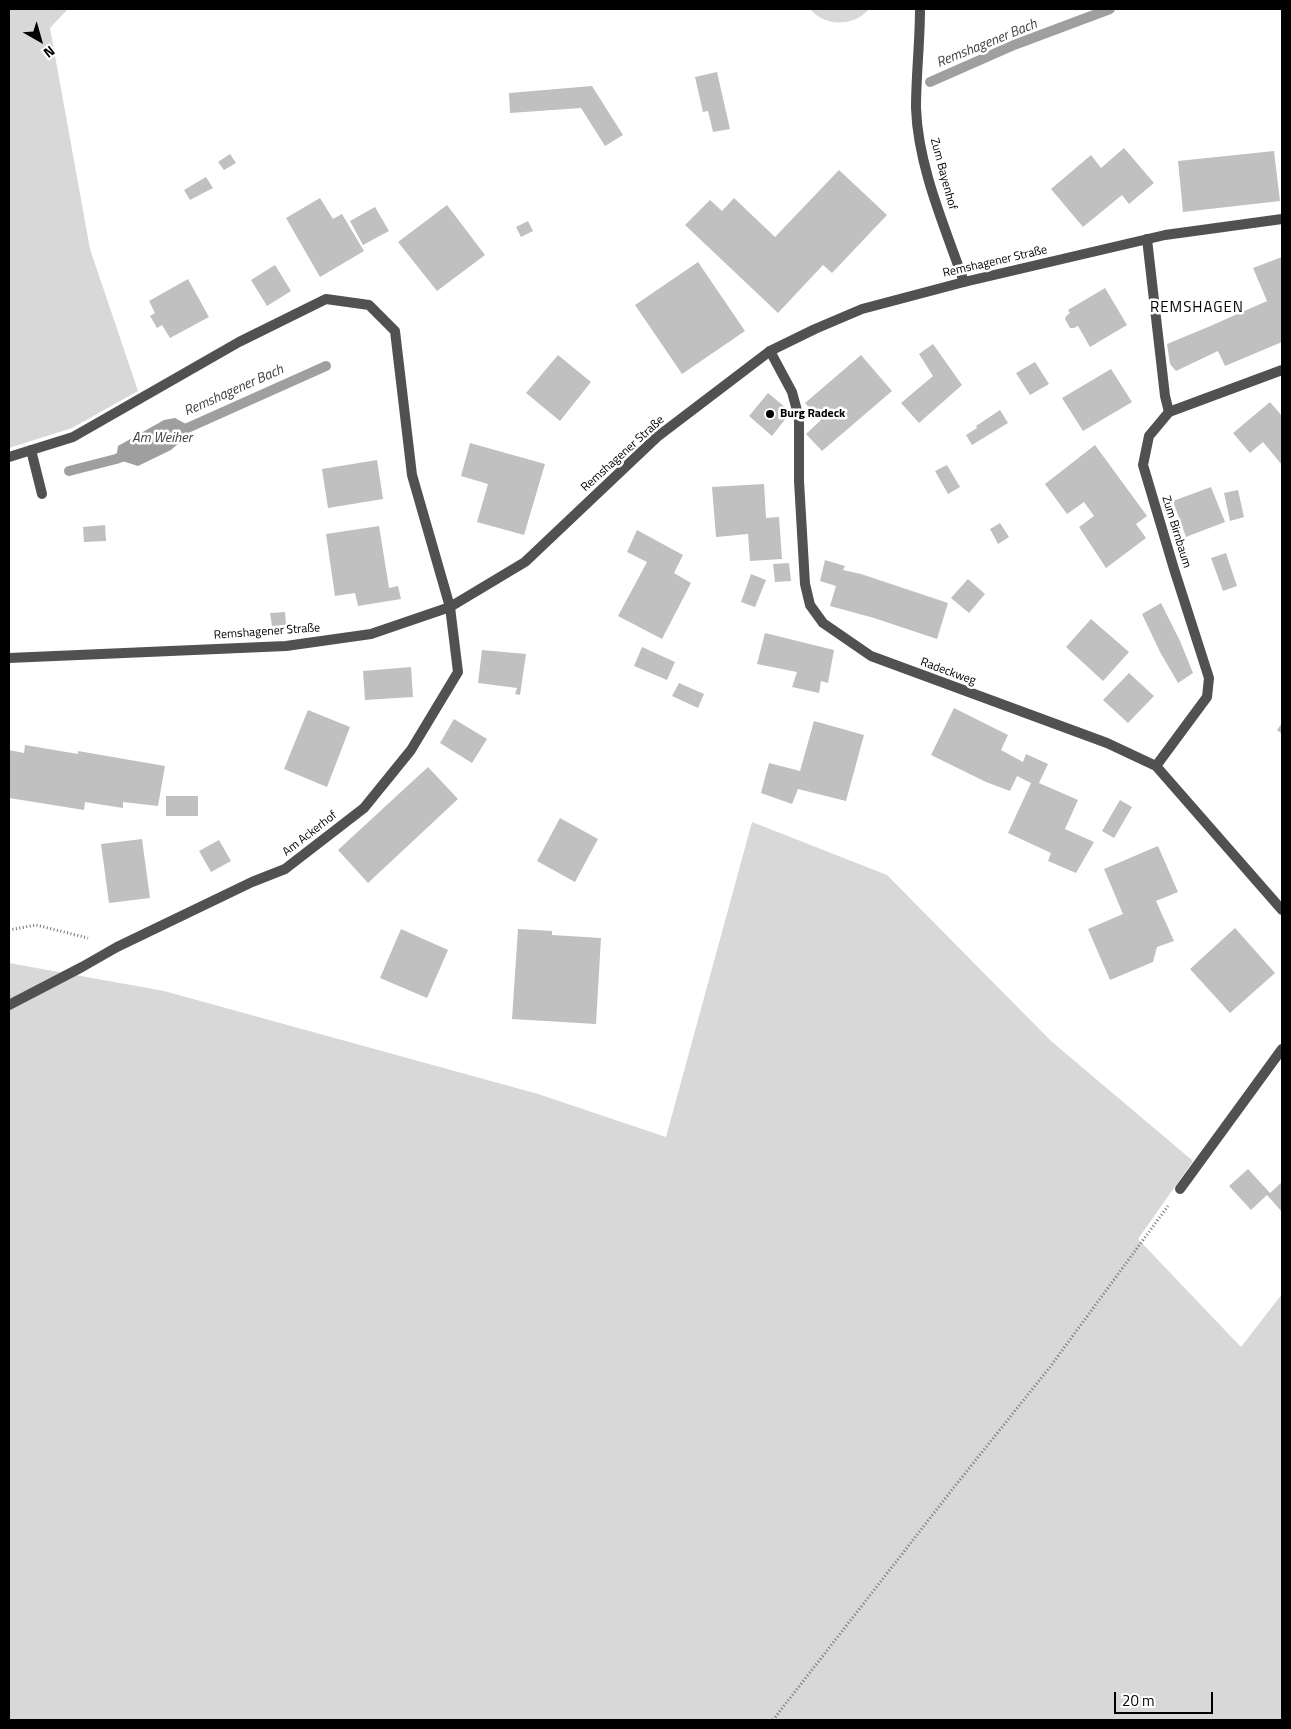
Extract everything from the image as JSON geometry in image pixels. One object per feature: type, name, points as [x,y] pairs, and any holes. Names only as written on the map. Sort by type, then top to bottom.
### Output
[{"type":"street","name":"Zum Bayenhof","points":[[920,9],[916,110],[922,153],[932,191],[964,282]]},
{"type":"street","name":"Remshagener Straße","points":[[9,658],[286,646],[371,634],[450,607],[525,562],[657,437],[770,351],[815,328],[862,309],[964,282],[1147,239],[1282,219]]},
{"type":"street","points":[[1147,239],[1165,396],[1169,412]]},
{"type":"street","points":[[9,457],[73,437],[239,342],[326,299],[369,305],[395,331],[412,475],[450,607]]},
{"type":"street","name":"Radeckweg","points":[[770,351],[792,392],[799,418],[799,481],[805,584],[810,605],[823,624],[872,656],[1107,743],[1156,766],[1282,910]]},
{"type":"street","name":"Zum Birnbaum","points":[[1156,766],[1207,697],[1209,678],[1143,465],[1149,436],[1169,412],[1282,370]]},
{"type":"street","points":[[31,450],[42,494]]},
{"type":"street","name":"Am Ackerhof","points":[[9,1005],[82,967],[117,946],[252,882],[285,869],[364,808],[412,750],[458,672],[450,607]]},
{"type":"street","points":[[1180,1189],[1282,1049]]},
{"type":"path","points":[[9,930],[36,924],[117,946]]},
{"type":"path","points":[[773,1720],[1050,1367],[1180,1189]]},
{"type":"shaded area","points":[[9,9],[68,9],[50,28],[90,249],[138,391],[72,428],[9,448]]},
{"type":"shaded area","points":[[810,9],[869,9],[863,15],[848,22],[831,22],[816,15]]},
{"type":"shaded area","points":[[752,822],[887,875],[1051,1041],[1193,1161],[1138,1239],[1241,1347],[1282,1294],[1282,1720],[9,1720],[9,963],[164,991],[538,1094],[666,1137]]},
{"type":"water","name":"Am Weiher","points":[[175,418],[186,424],[187,436],[171,450],[138,466],[116,459],[118,446],[164,420]]},
{"type":"building","points":[[717,72],[730,129],[713,132],[708,111],[703,112],[695,77]]},
{"type":"building","points":[[592,86],[623,135],[605,146],[581,108],[510,113],[509,93]]},
{"type":"building","points":[[1124,148],[1154,183],[1129,204],[1122,195],[1083,227],[1051,189],[1091,155],[1101,168]]},
{"type":"building","points":[[1274,151],[1280,201],[1183,212],[1178,161]]},
{"type":"building","points":[[230,154],[236,163],[224,170],[218,162]]},
{"type":"building","points":[[839,170],[887,215],[832,273],[823,265],[778,313],[685,225],[710,200],[722,211],[734,198],[775,237]]},
{"type":"building","points":[[206,177],[213,188],[190,200],[184,190]]},
{"type":"building","points":[[320,198],[333,219],[342,214],[364,251],[320,277],[286,218]]},
{"type":"building","points":[[447,205],[485,255],[437,291],[398,242]]},
{"type":"building","points":[[375,207],[389,231],[363,245],[350,221]]},
{"type":"building","points":[[528,221],[533,231],[521,237],[516,227]]},
{"type":"building","points":[[1282,257],[1282,342],[1225,366],[1218,351],[1176,371],[1170,364],[1167,344],[1267,301],[1253,268]]},
{"type":"building","points":[[698,262],[745,331],[682,374],[635,305]]},
{"type":"building","points":[[275,265],[291,291],[267,306],[251,280]]},
{"type":"building","points":[[188,279],[209,317],[170,338],[162,325],[157,328],[150,316],[155,313],[149,301]]},
{"type":"building","points":[[1105,288],[1127,325],[1090,347],[1078,326],[1070,328],[1065,319],[1070,313],[1068,310]]},
{"type":"building","points":[[933,344],[962,385],[919,423],[901,403],[933,376],[919,354]]},
{"type":"building","points":[[558,355],[591,382],[560,421],[526,393]]},
{"type":"building","points":[[861,355],[892,391],[822,451],[806,434],[821,420],[805,403]]},
{"type":"building","points":[[1035,362],[1049,384],[1030,395],[1016,373]]},
{"type":"building","points":[[1111,369],[1132,402],[1083,431],[1062,398]]},
{"type":"building","name":"Burg Radeck","points":[[768,393],[791,412],[772,436],[749,416]]},
{"type":"building","points":[[1270,402],[1282,416],[1282,465],[1263,442],[1250,453],[1233,433]]},
{"type":"building","points":[[1000,410],[1008,423],[972,445],[966,435]]},
{"type":"building","points":[[470,443],[545,464],[524,535],[477,522],[488,484],[461,476]]},
{"type":"building","points":[[1095,445],[1147,516],[1136,524],[1146,538],[1106,568],[1079,527],[1094,516],[1084,502],[1067,514],[1045,484]]},
{"type":"building","points":[[377,460],[383,499],[328,508],[322,469]]},
{"type":"building","points":[[947,465],[960,487],[948,494],[935,471]]},
{"type":"building","points":[[764,484],[766,518],[779,517],[782,559],[750,561],[748,534],[716,537],[712,487]]},
{"type":"building","points":[[1211,487],[1225,522],[1186,537],[1173,501]]},
{"type":"building","points":[[1238,490],[1244,517],[1230,521],[1224,493]]},
{"type":"building","points":[[1000,523],[1009,537],[998,544],[990,529]]},
{"type":"building","points":[[105,525],[106,541],[84,542],[83,527]]},
{"type":"building","points":[[379,526],[389,588],[398,586],[401,599],[358,606],[355,593],[335,596],[326,534]]},
{"type":"building","points":[[637,530],[683,555],[674,573],[691,583],[662,639],[618,616],[647,562],[627,552]]},
{"type":"building","points":[[1226,553],[1237,586],[1223,591],[1211,558]]},
{"type":"building","points":[[825,560],[845,566],[843,570],[861,574],[948,603],[937,639],[874,618],[830,606],[836,586],[820,581]]},
{"type":"building","points":[[789,563],[791,581],[775,582],[773,564]]},
{"type":"building","points":[[751,574],[766,580],[755,607],[741,602]]},
{"type":"building","points":[[968,579],[985,594],[969,613],[951,598]]},
{"type":"building","points":[[1161,603],[1193,673],[1178,683],[1160,652],[1142,614]]},
{"type":"building","points":[[285,612],[286,625],[272,626],[270,613]]},
{"type":"building","points":[[1091,619],[1129,652],[1103,681],[1066,647]]},
{"type":"building","points":[[765,633],[834,650],[828,683],[821,681],[819,693],[792,687],[797,672],[757,664]]},
{"type":"building","points":[[642,647],[675,662],[667,680],[634,666]]},
{"type":"building","points":[[482,650],[526,654],[520,695],[515,694],[517,688],[478,683]]},
{"type":"building","points":[[411,667],[413,697],[365,700],[363,671]]},
{"type":"building","points":[[1129,673],[1154,696],[1128,723],[1103,700]]},
{"type":"building","points":[[679,683],[704,694],[698,708],[672,696]]},
{"type":"building","points":[[954,708],[1008,735],[1001,750],[1023,762],[1026,754],[1048,764],[1039,783],[1078,800],[1065,829],[1094,842],[1076,873],[1048,861],[1051,853],[1008,833],[1031,783],[1017,776],[1010,791],[986,782],[931,755]]},
{"type":"building","points":[[308,710],[350,727],[327,787],[284,769]]},
{"type":"building","points":[[454,719],[487,739],[472,763],[440,743]]},
{"type":"building","points":[[814,721],[864,735],[846,801],[798,789],[792,804],[761,793],[769,763],[800,771]]},
{"type":"building","points":[[1282,723],[1282,734],[1277,730]]},
{"type":"building","points":[[25,745],[78,754],[78,751],[165,766],[158,806],[123,802],[123,808],[85,802],[84,810],[9,798],[9,750],[24,753]]},
{"type":"building","points":[[428,767],[458,799],[368,883],[338,850]]},
{"type":"building","points":[[166,796],[198,796],[198,816],[166,816]]},
{"type":"building","points":[[1120,800],[1132,807],[1114,838],[1102,831]]},
{"type":"building","points":[[560,818],[598,839],[575,882],[537,861]]},
{"type":"building","points":[[142,839],[150,898],[109,903],[101,844]]},
{"type":"building","points":[[219,840],[231,861],[211,872],[199,851]]},
{"type":"building","points":[[1158,846],[1178,892],[1156,901],[1174,941],[1157,947],[1153,962],[1110,980],[1088,929],[1123,914],[1104,869]]},
{"type":"building","points":[[1235,928],[1275,973],[1230,1013],[1190,969]]},
{"type":"building","points":[[401,929],[448,950],[427,998],[380,978]]},
{"type":"building","points":[[518,929],[552,931],[552,935],[601,938],[596,1024],[512,1019]]},
{"type":"building","points":[[1248,1169],[1270,1193],[1282,1182],[1282,1212],[1267,1195],[1251,1210],[1229,1186]]},
{"type":"waterway","name":"Remshagener Bach","points":[[930,82],[1014,45],[1110,9]]},
{"type":"waterway","name":"Remshagener Bach","points":[[174,434],[326,366]]},
{"type":"waterway","name":"Remshagener Bach","points":[[69,471],[129,454]]},
{"type":"place","name":"Burg Radeck","points":[[770,414]]},
{"type":"district","name":"REMSHAGEN","points":[[1197,308]]}]
